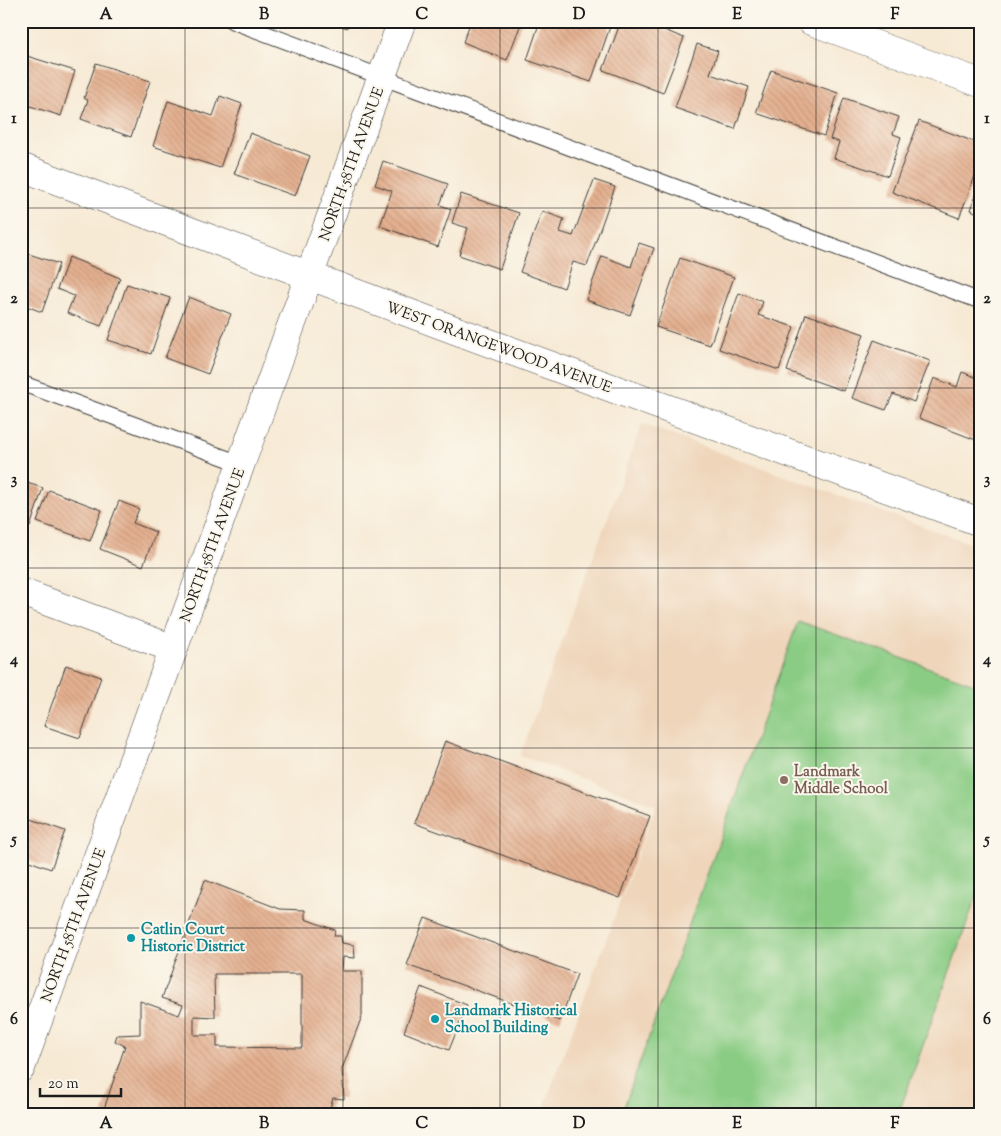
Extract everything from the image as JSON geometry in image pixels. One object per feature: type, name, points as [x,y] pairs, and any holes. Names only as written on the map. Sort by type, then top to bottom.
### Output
[{"type":"street","name":"NORTH 58TH AVENUE","points":[[21,1068],[28,1031],[174,649],[402,21]]},
{"type":"street","points":[[811,21],[980,83]]},
{"type":"street","name":"WEST ORANGEWOOD AVENUE","points":[[21,167],[659,407],[980,522]]},
{"type":"street","points":[[21,592],[174,649]]},
{"type":"lane","points":[[232,21],[980,300]]},
{"type":"lane","points":[[21,382],[242,464]]},
{"type":"shaded area","name":"Landmark Middle School","points":[[642,424],[980,547],[980,1115],[541,1115],[656,805],[520,756]]},
{"type":"green space","points":[[798,621],[980,686],[980,887],[898,1115],[621,1115]]},
{"type":"building","points":[[327,21],[349,21],[347,28]]},
{"type":"building","points":[[471,21],[522,21],[507,60],[463,42]]},
{"type":"building","points":[[540,21],[612,21],[591,82],[527,60]]},
{"type":"building","points":[[621,21],[642,21],[684,38],[663,93],[603,70]]},
{"type":"building","points":[[697,44],[718,51],[710,74],[749,87],[735,129],[675,108]]},
{"type":"building","points":[[27,56],[75,71],[61,116],[21,103],[21,75]]},
{"type":"building","points":[[96,63],[150,81],[131,137],[81,119],[88,100],[84,98]]},
{"type":"building","points":[[771,70],[838,93],[824,136],[756,113]]},
{"type":"building","points":[[220,96],[242,104],[220,168],[153,146],[168,101],[213,116]]},
{"type":"building","points":[[844,98],[899,117],[893,134],[901,137],[888,176],[834,158],[839,142],[830,139]]},
{"type":"building","points":[[919,121],[980,144],[980,163],[959,218],[892,192]]},
{"type":"building","points":[[250,133],[310,156],[295,196],[234,174]]},
{"type":"building","points":[[383,161],[448,184],[440,205],[451,209],[438,247],[380,226],[392,191],[375,185]]},
{"type":"building","points":[[594,180],[615,187],[587,266],[573,262],[564,288],[520,272],[542,211],[564,219],[560,232],[573,236]]},
{"type":"building","points":[[980,185],[980,214],[971,210]]},
{"type":"building","points":[[461,194],[519,213],[500,269],[459,255],[468,228],[452,223]]},
{"type":"building","points":[[639,243],[654,248],[630,315],[586,300],[602,256],[631,267]]},
{"type":"building","points":[[29,254],[59,264],[42,312],[21,304],[21,268],[24,269]]},
{"type":"building","points":[[69,257],[120,278],[101,326],[67,313],[74,296],[57,289]]},
{"type":"building","points":[[680,258],[734,277],[710,345],[656,327]]},
{"type":"building","points":[[127,284],[170,298],[151,354],[108,340]]},
{"type":"building","points":[[739,293],[763,302],[758,315],[794,327],[779,370],[719,349]]},
{"type":"building","points":[[189,297],[231,314],[208,374],[165,358]]},
{"type":"building","points":[[806,314],[864,334],[844,391],[787,371]]},
{"type":"building","points":[[874,340],[930,361],[914,402],[893,394],[886,410],[852,398]]},
{"type":"building","points":[[962,372],[980,379],[980,432],[976,440],[919,418],[934,378],[957,387]]},
{"type":"building","points":[[21,481],[43,488],[30,527],[21,524]]},
{"type":"building","points":[[49,490],[102,510],[90,541],[37,522]]},
{"type":"building","points":[[119,501],[139,509],[133,523],[156,532],[143,566],[100,549]]},
{"type":"building","points":[[66,665],[101,677],[80,738],[44,726]]},
{"type":"building","points":[[445,741],[650,816],[620,898],[414,823]]},
{"type":"building","points":[[31,819],[65,831],[51,869],[21,858],[21,844]]},
{"type":"building","points":[[205,880],[280,909],[305,910],[305,919],[335,930],[334,936],[341,936],[342,943],[354,945],[355,958],[343,957],[342,971],[362,971],[362,1016],[342,1069],[344,1099],[333,1098],[328,1115],[102,1115],[125,1046],[115,1041],[117,1035],[140,1034],[140,1001],[179,1015],[183,1005],[162,998]],"holes":[[[214,974],[302,974],[302,1048],[217,1047],[217,1035],[194,1035],[194,1016],[215,1017]]]},
{"type":"building","points":[[425,918],[577,974],[560,1021],[407,965]]},
{"type":"building","name":"Landmark Historical School Building","points":[[421,987],[467,1005],[449,1050],[404,1032]]},
{"type":"place","name":"Landmark Middle School","points":[[784,780]]},
{"type":"place","name":"Catlin Court Historic District","points":[[131,938]]},
{"type":"place","name":"Landmark Historical School Building","points":[[435,1019]]}]
